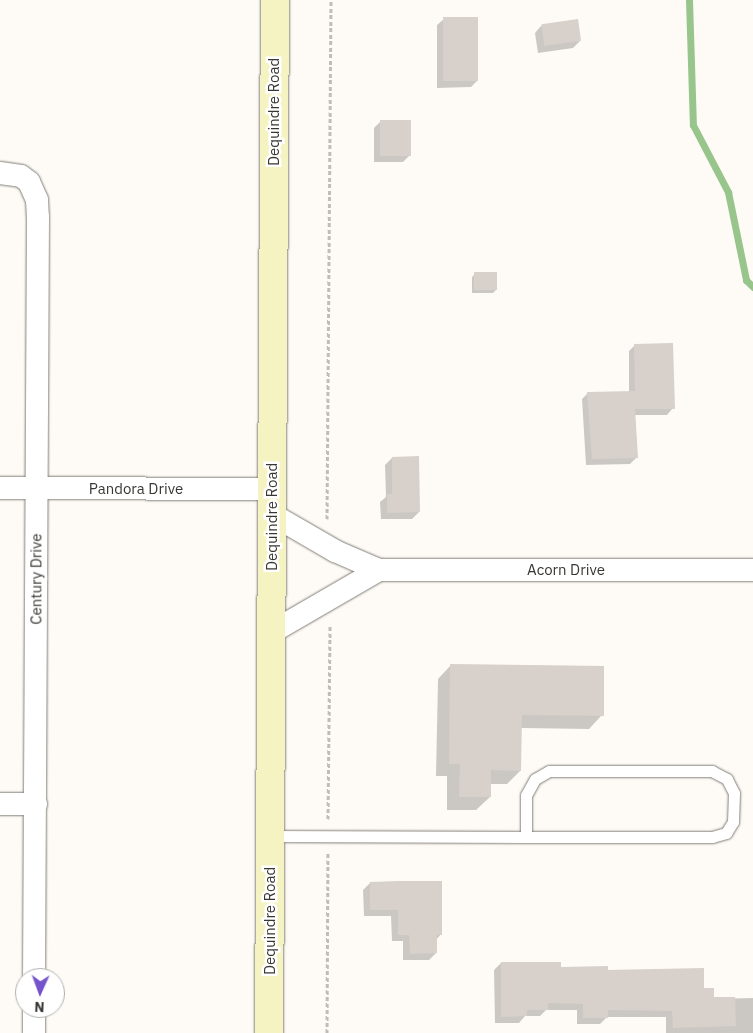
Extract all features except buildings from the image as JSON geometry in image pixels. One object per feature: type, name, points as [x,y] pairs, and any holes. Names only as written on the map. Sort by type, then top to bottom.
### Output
[{"type":"main road","name":"Dequindre Road","points":[[269,1033],[275,0]]},
{"type":"street","name":"Century Drive","points":[[0,173],[21,176],[29,182],[37,200],[38,217],[34,968]]},
{"type":"street","name":"Pandora Drive","points":[[0,488],[36,488],[273,502]]},
{"type":"street","name":"Acorn Drive","points":[[273,502],[343,555],[379,570],[753,570]]},
{"type":"street","points":[[272,632],[379,570]]},
{"type":"street","points":[[0,804],[36,804]]},
{"type":"street","points":[[34,1018],[34,1033]]},
{"type":"lane","points":[[270,836],[526,837],[712,837],[726,833],[732,822],[734,793],[727,779],[712,771],[549,771],[535,778],[526,795],[526,837]]},
{"type":"path","points":[[327,525],[331,0]]},
{"type":"waterway","points":[[689,0],[693,125],[728,192],[746,280],[753,287]]}]
